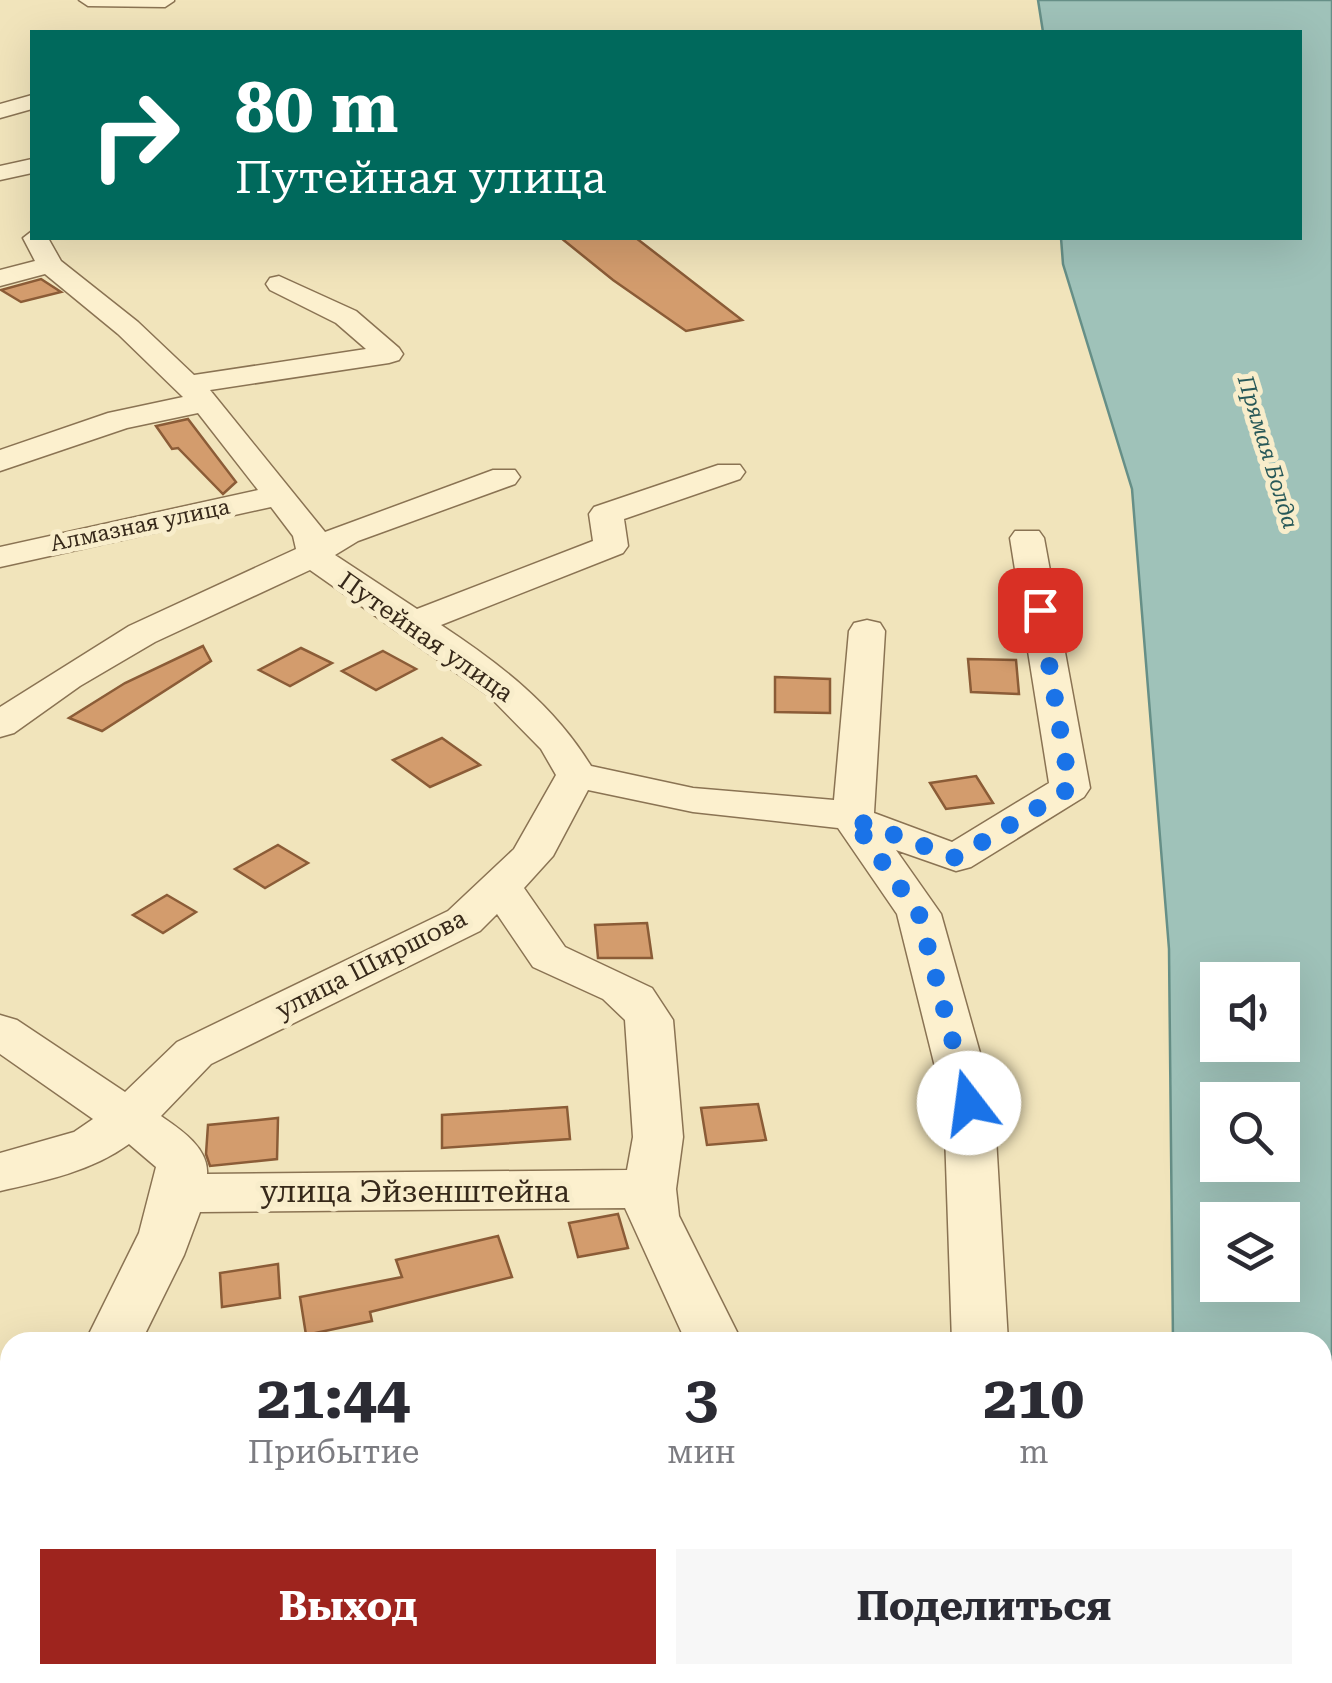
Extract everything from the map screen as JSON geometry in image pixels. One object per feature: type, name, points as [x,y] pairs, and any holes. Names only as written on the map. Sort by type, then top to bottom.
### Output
[{"type":"street","points":[[88,0],[165,1],[169,24]]},
{"type":"street","points":[[0,111],[30,103]]},
{"type":"street","points":[[0,174],[30,166]]},
{"type":"street","points":[[0,278],[43,251]]},
{"type":"street","name":"Путейная улица","points":[[43,251],[196,394],[280,495],[310,535],[314,554],[330,570],[504,688],[564,748],[576,775]]},
{"type":"street","points":[[0,462],[196,394],[388,354],[346,316],[279,284]]},
{"type":"street","points":[[412,624],[611,546],[606,514],[729,472]]},
{"type":"street","points":[[0,725],[142,634],[314,554],[346,534],[504,477]]},
{"type":"street","name":"Алмазная улица","points":[[0,557],[280,495]]},
{"type":"street","points":[[576,775],[692,800],[837,814],[956,858],[1070,788],[1027,538]]},
{"type":"street","points":[[867,631],[852,819],[919,914],[969,1103],[980,1332]]},
{"type":"street","name":"улица Ширшова","points":[[0,1172],[42,1163],[92,1144],[130,1118],[194,1053],[411,950],[464,920],[532,856],[576,775]]},
{"type":"street","points":[[502,888],[550,957],[618,988],[635,999],[649,1020],[658,1137],[650,1189],[652,1216],[709,1332]]},
{"type":"street","points":[[0,1031],[130,1118],[163,1142],[182,1163],[181,1193],[151,1268],[118,1332]]},
{"type":"street","name":"улица Эйзенштейна","points":[[181,1193],[650,1189]]},
{"type":"water","name":"Прямая Болда","points":[[1038,0],[1332,0],[1332,1332],[1173,1332],[1169,949],[1132,489],[1063,264],[1061,240],[1302,240],[1302,30],[1043,30]]},
{"type":"building","points":[[563,240],[639,240],[742,320],[686,331]]},
{"type":"building","points":[[41,279],[61,292],[21,302],[1,290]]},
{"type":"building","points":[[188,419],[236,482],[223,494],[178,448],[172,449],[156,426]]},
{"type":"building","points":[[203,646],[211,661],[102,731],[69,718],[125,683]]},
{"type":"building","points":[[301,648],[332,663],[290,686],[259,670]]},
{"type":"building","points":[[383,651],[416,669],[376,690],[342,671]]},
{"type":"building","points":[[968,659],[1016,660],[1019,694],[971,692]]},
{"type":"building","points":[[775,677],[830,679],[830,713],[775,712]]},
{"type":"building","points":[[442,738],[480,765],[430,787],[393,760]]},
{"type":"building","points":[[976,776],[993,803],[946,809],[930,783]]},
{"type":"building","points":[[278,845],[308,863],[265,888],[235,869]]},
{"type":"building","points":[[167,895],[196,912],[163,933],[133,915]]},
{"type":"building","points":[[647,923],[652,958],[598,958],[595,925]]},
{"type":"building","points":[[758,1104],[766,1140],[707,1145],[701,1108]]},
{"type":"building","points":[[567,1107],[570,1139],[442,1148],[442,1115]]},
{"type":"building","points":[[278,1118],[277,1159],[210,1166],[206,1154],[208,1125]]},
{"type":"building","points":[[618,1214],[628,1248],[578,1257],[569,1223]]},
{"type":"building","points":[[498,1236],[512,1277],[370,1312],[372,1321],[306,1332],[300,1297],[402,1277],[396,1260]]},
{"type":"building","points":[[278,1264],[280,1298],[222,1307],[220,1273]]},
{"type":"route","points":[[969,1103],[919,914],[852,819],[956,858],[1070,788],[1040,610]]}]
